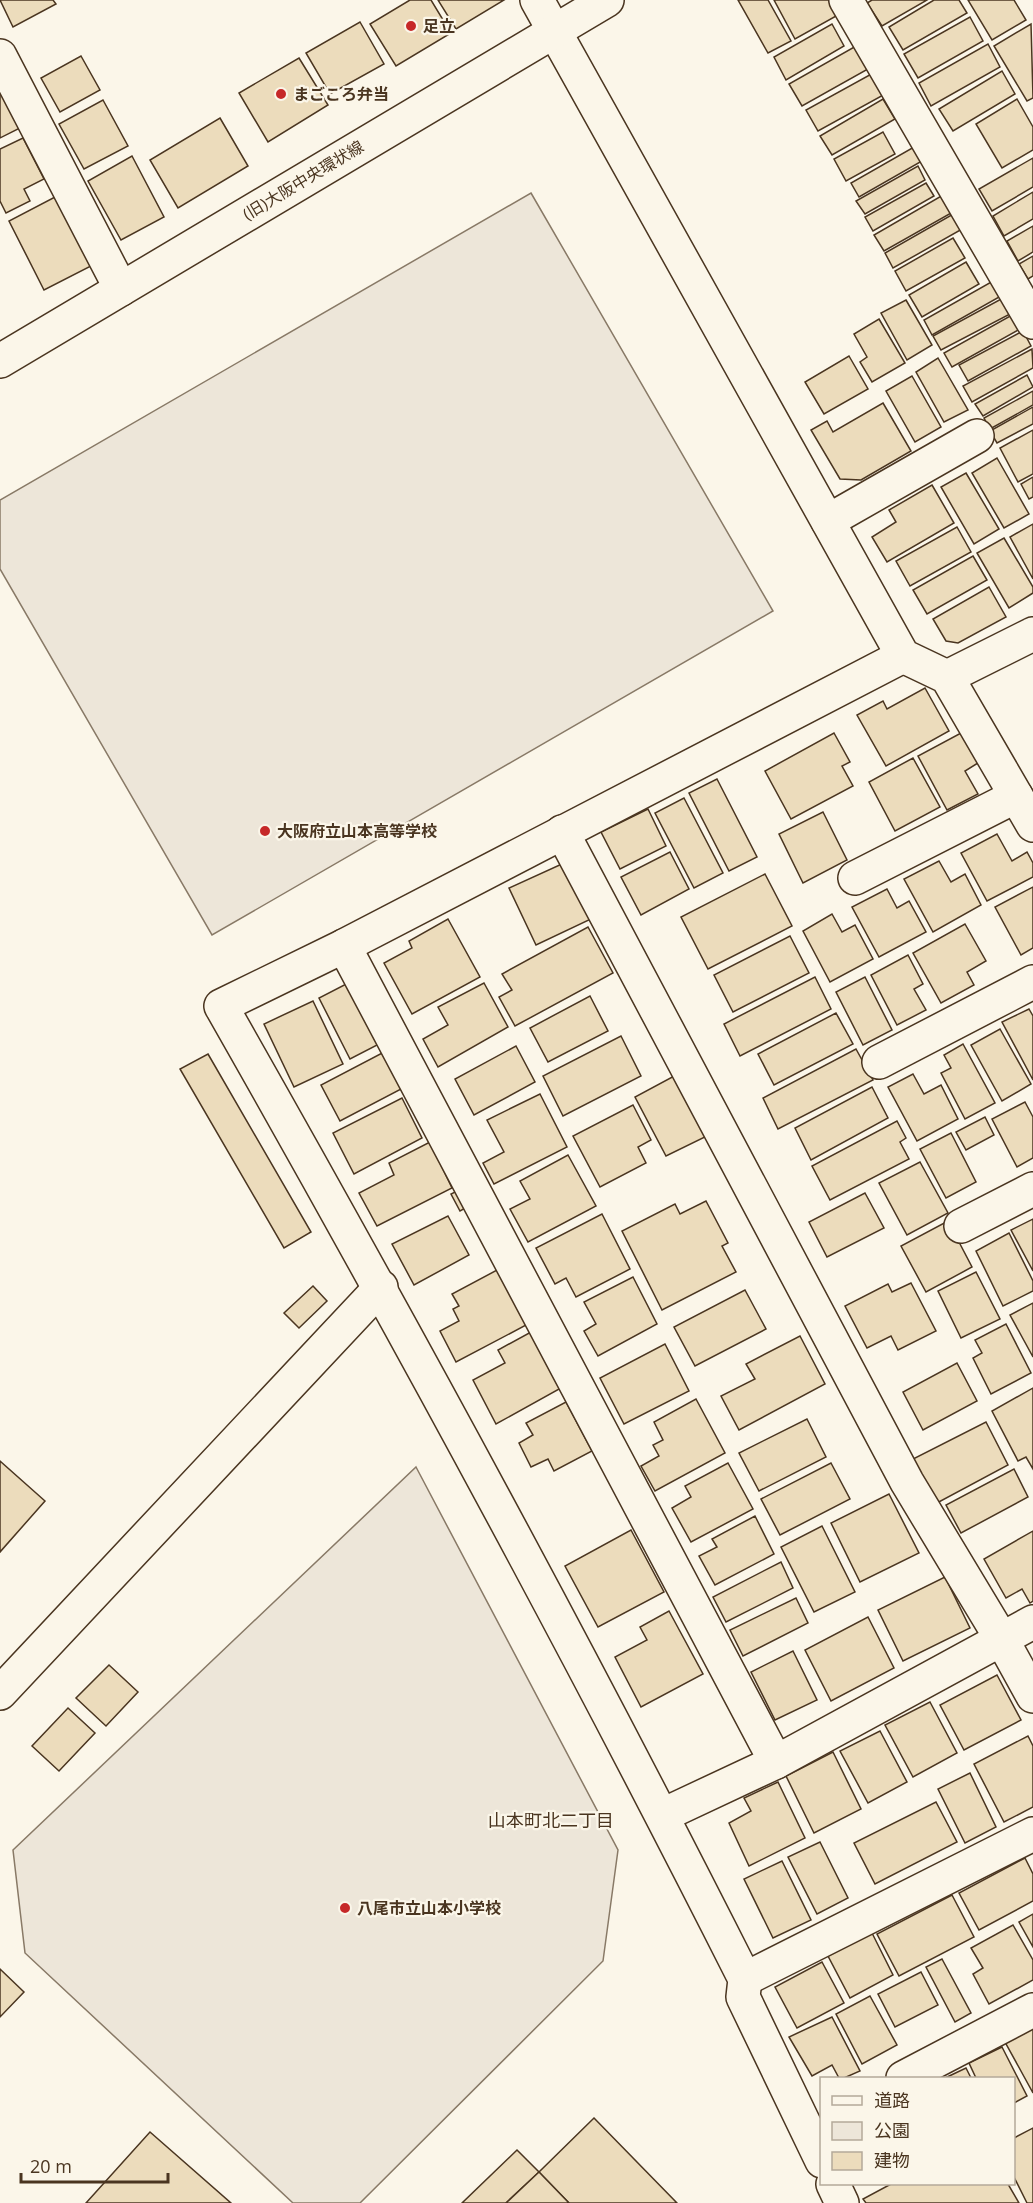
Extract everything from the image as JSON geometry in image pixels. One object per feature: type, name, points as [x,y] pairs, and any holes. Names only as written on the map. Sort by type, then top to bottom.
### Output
[{"type":"street","points":[[537,0],[903,656],[947,677],[1033,825]]},
{"type":"street","name":"(旧)大阪中央環状線","points":[[0,361],[607,0]]},
{"type":"street","points":[[846,0],[1033,322]]},
{"type":"street","points":[[0,56],[121,289]]},
{"type":"street","points":[[828,521],[977,436]]},
{"type":"street","points":[[947,677],[1033,634]]},
{"type":"street","points":[[820,2152],[814,2126],[743,1997],[745,1979],[663,1815],[381,1287],[221,1006],[344,945],[903,656]]},
{"type":"street","points":[[855,878],[1016,796]]},
{"type":"street","points":[[562,832],[902,1472],[1002,1638],[1033,1696]]},
{"type":"street","points":[[344,945],[776,1762]]},
{"type":"street","points":[[879,1062],[1033,982]]},
{"type":"street","points":[[961,1226],[1033,1189]]},
{"type":"street","points":[[0,1693],[381,1287]]},
{"type":"street","points":[[663,1815],[776,1762],[1033,1622]]},
{"type":"street","points":[[745,1979],[1033,1834]]},
{"type":"street","points":[[907,2077],[1033,2010]]},
{"type":"street","points":[[833,2185],[842,2203]]},
{"type":"green space","points":[[531,193],[773,611],[212,935],[0,569],[0,500]]},
{"type":"green space","points":[[416,1467],[618,1850],[603,1961],[360,2203],[293,2203],[25,1953],[13,1850]]},
{"type":"building","points":[[0,0],[53,0],[56,4],[13,27]]},
{"type":"building","points":[[410,0],[431,0],[451,33],[396,66],[370,24]]},
{"type":"building","points":[[438,0],[504,0],[456,29]]},
{"type":"building","points":[[738,0],[768,0],[791,41],[768,53]]},
{"type":"building","points":[[774,0],[829,0],[838,15],[795,39]]},
{"type":"building","points":[[872,0],[927,0],[882,26],[867,3]]},
{"type":"building","points":[[934,0],[959,0],[967,13],[903,50],[889,27]]},
{"type":"building","points":[[968,0],[1014,0],[1026,20],[992,40]]},
{"type":"building","points":[[970,17],[983,41],[918,78],[904,54]]},
{"type":"building","points":[[360,22],[384,64],[330,94],[306,53]]},
{"type":"building","points":[[832,24],[844,46],[786,80],[774,57]]},
{"type":"building","points":[[1031,24],[1033,98],[1027,101],[994,46]]},
{"type":"building","points":[[988,44],[1000,67],[931,106],[919,83]]},
{"type":"building","points":[[856,46],[868,69],[802,106],[789,84]]},
{"type":"building","points":[[81,56],[100,90],[60,112],[41,78]]},
{"type":"building","points":[[299,58],[328,105],[268,142],[239,93]]},
{"type":"building","points":[[1002,71],[1015,94],[953,131],[939,109]]},
{"type":"building","points":[[875,72],[887,93],[818,131],[806,110]]},
{"type":"building","points":[[0,90],[20,128],[0,138]]},
{"type":"building","points":[[883,99],[895,119],[832,155],[820,136]]},
{"type":"building","points":[[1017,99],[1033,127],[1033,150],[1002,168],[976,124]]},
{"type":"building","points":[[103,100],[128,146],[84,169],[59,124]]},
{"type":"building","points":[[220,118],[248,166],[178,208],[150,160]]},
{"type":"building","points":[[883,132],[895,154],[846,181],[834,159]]},
{"type":"building","points":[[23,138],[44,179],[24,189],[30,201],[6,213],[0,201],[0,149]]},
{"type":"building","points":[[914,147],[922,161],[859,197],[851,183]]},
{"type":"building","points":[[132,156],[164,217],[121,240],[88,181]]},
{"type":"building","points":[[1033,158],[1033,187],[992,211],[979,189]]},
{"type":"building","points":[[918,166],[925,180],[865,214],[856,201]]},
{"type":"building","points":[[926,183],[934,196],[873,231],[865,217]]},
{"type":"building","points":[[1033,192],[1033,219],[1004,236],[993,216]]},
{"type":"building","points":[[943,195],[953,212],[884,251],[874,235]]},
{"type":"building","points":[[55,197],[91,266],[44,290],[9,221]]},
{"type":"building","points":[[955,213],[964,228],[893,268],[885,253]]},
{"type":"building","points":[[1033,226],[1033,252],[1018,261],[1007,241]]},
{"type":"building","points":[[953,238],[965,258],[906,291],[895,271]]},
{"type":"building","points":[[1033,256],[1033,276],[1028,279],[1019,264]]},
{"type":"building","points":[[966,262],[979,284],[922,317],[909,295]]},
{"type":"building","points":[[993,281],[1001,296],[932,335],[924,320]]},
{"type":"building","points":[[1003,298],[1012,313],[941,350],[933,336]]},
{"type":"building","points":[[906,300],[932,345],[907,360],[881,313]]},
{"type":"building","points":[[1012,315],[1020,329],[952,367],[944,353]]},
{"type":"building","points":[[879,319],[905,363],[872,382],[860,362],[867,357],[854,334]]},
{"type":"building","points":[[1023,331],[1031,346],[968,381],[959,365]]},
{"type":"building","points":[[1032,349],[1033,368],[972,402],[963,386]]},
{"type":"building","points":[[849,356],[868,389],[824,414],[805,382]]},
{"type":"building","points":[[938,358],[968,410],[944,422],[916,372]]},
{"type":"building","points":[[1027,375],[1033,387],[983,416],[975,404]]},
{"type":"building","points":[[912,376],[941,427],[915,442],[886,391]]},
{"type":"building","points":[[1033,391],[1033,405],[990,429],[984,418]]},
{"type":"building","points":[[883,403],[911,451],[861,480],[840,479],[811,430],[827,421],[833,432]]},
{"type":"building","points":[[1033,407],[1033,424],[997,443],[990,431]]},
{"type":"building","points":[[1033,430],[1033,474],[1018,482],[1000,448]]},
{"type":"building","points":[[997,458],[1029,514],[1004,528],[972,473]]},
{"type":"building","points":[[966,473],[999,529],[974,544],[941,487]]},
{"type":"building","points":[[1033,477],[1033,497],[1029,499],[1021,484]]},
{"type":"building","points":[[932,485],[954,523],[887,562],[872,537],[896,522],[889,510]]},
{"type":"building","points":[[1033,524],[1033,579],[1010,537]]},
{"type":"building","points":[[957,527],[971,552],[910,586],[896,561]]},
{"type":"building","points":[[1004,538],[1033,587],[1033,593],[1009,608],[977,553]]},
{"type":"building","points":[[973,556],[987,580],[927,614],[913,590]]},
{"type":"building","points":[[989,587],[1006,617],[958,643],[946,641],[933,619]]},
{"type":"building","points":[[925,688],[949,731],[886,766],[857,715],[883,701],[887,709]]},
{"type":"building","points":[[834,733],[850,762],[842,766],[853,786],[791,819],[765,771]]},
{"type":"building","points":[[961,733],[978,763],[965,771],[978,794],[947,810],[918,756]]},
{"type":"building","points":[[913,758],[940,807],[895,831],[869,782]]},
{"type":"building","points":[[717,779],[757,857],[729,871],[689,793]]},
{"type":"building","points":[[684,798],[723,873],[694,888],[655,813]]},
{"type":"building","points":[[648,809],[666,846],[620,869],[601,832]]},
{"type":"building","points":[[823,812],[847,860],[803,883],[779,834]]},
{"type":"building","points":[[997,834],[1012,861],[1027,852],[1033,863],[1033,877],[987,901],[961,853]]},
{"type":"building","points":[[670,852],[689,889],[641,915],[621,877]]},
{"type":"building","points":[[939,861],[951,882],[965,874],[981,905],[933,932],[904,879]]},
{"type":"building","points":[[564,863],[591,919],[536,945],[509,888]]},
{"type":"building","points":[[765,874],[792,926],[708,969],[681,917]]},
{"type":"building","points":[[1033,887],[1033,948],[1021,955],[995,907]]},
{"type":"building","points":[[887,889],[897,908],[909,901],[926,932],[879,957],[852,907]]},
{"type":"building","points":[[832,914],[842,932],[855,925],[873,959],[830,982],[803,931]]},
{"type":"building","points":[[448,919],[480,977],[412,1014],[384,963],[412,948],[409,941]]},
{"type":"building","points":[[965,924],[986,961],[967,972],[974,985],[941,1003],[913,953]]},
{"type":"building","points":[[588,927],[613,973],[515,1026],[499,997],[512,990],[502,974]]},
{"type":"building","points":[[790,936],[809,973],[733,1012],[714,975]]},
{"type":"building","points":[[908,955],[923,984],[914,989],[926,1010],[897,1025],[871,975]]},
{"type":"building","points":[[815,977],[831,1009],[740,1056],[724,1024]]},
{"type":"building","points":[[865,977],[892,1030],[863,1045],[836,992]]},
{"type":"building","points":[[352,981],[383,1042],[350,1059],[319,998]]},
{"type":"building","points":[[484,983],[508,1027],[438,1067],[423,1039],[448,1025],[438,1007]]},
{"type":"building","points":[[590,996],[608,1031],[548,1062],[530,1028]]},
{"type":"building","points":[[313,1001],[343,1064],[294,1087],[264,1024]]},
{"type":"building","points":[[1029,1009],[1033,1016],[1033,1080],[1002,1022]]},
{"type":"building","points":[[836,1013],[853,1044],[774,1085],[758,1054]]},
{"type":"building","points":[[1000,1029],[1031,1084],[1002,1101],[971,1045]]},
{"type":"building","points":[[621,1036],[641,1076],[563,1116],[543,1076]]},
{"type":"building","points":[[963,1044],[995,1103],[965,1119],[941,1073],[951,1068],[944,1055]]},
{"type":"building","points":[[516,1046],[535,1082],[474,1115],[455,1079]]},
{"type":"building","points":[[856,1049],[873,1080],[778,1129],[763,1098]]},
{"type":"building","points":[[386,1051],[405,1087],[340,1121],[321,1085]]},
{"type":"building","points":[[208,1054],[311,1232],[284,1248],[180,1069]]},
{"type":"building","points":[[913,1074],[924,1094],[941,1085],[958,1119],[917,1141],[888,1087]]},
{"type":"building","points":[[676,1075],[707,1136],[666,1156],[635,1097]]},
{"type":"building","points":[[872,1087],[888,1118],[811,1160],[795,1128]]},
{"type":"building","points":[[540,1094],[567,1147],[494,1184],[483,1163],[504,1152],[487,1120]]},
{"type":"building","points":[[402,1098],[422,1138],[354,1174],[333,1133]]},
{"type":"building","points":[[1025,1102],[1033,1117],[1033,1158],[1017,1167],[992,1119]]},
{"type":"building","points":[[633,1105],[651,1140],[638,1147],[646,1163],[600,1187],[573,1136]]},
{"type":"building","points":[[985,1117],[994,1135],[966,1150],[956,1132]]},
{"type":"building","points":[[897,1121],[906,1138],[900,1142],[909,1159],[830,1200],[812,1166]]},
{"type":"building","points":[[951,1133],[976,1182],[946,1198],[920,1149]]},
{"type":"building","points":[[430,1142],[452,1188],[377,1226],[359,1193],[394,1175],[389,1163]]},
{"type":"building","points":[[568,1155],[596,1206],[528,1242],[510,1209],[530,1199],[520,1181]]},
{"type":"building","points":[[920,1162],[948,1213],[907,1235],[879,1183]]},
{"type":"building","points":[[463,1188],[471,1205],[460,1211],[451,1194]]},
{"type":"building","points":[[865,1193],[884,1228],[827,1257],[809,1222]]},
{"type":"building","points":[[706,1201],[728,1243],[722,1246],[736,1272],[662,1310],[622,1231],[675,1204],[680,1214]]},
{"type":"building","points":[[602,1214],[630,1269],[576,1297],[566,1278],[555,1284],[536,1248]]},
{"type":"building","points":[[448,1216],[469,1255],[414,1285],[392,1244]]},
{"type":"building","points":[[1033,1219],[1033,1271],[1011,1230]]},
{"type":"building","points":[[948,1221],[972,1267],[926,1292],[901,1246]]},
{"type":"building","points":[[1009,1233],[1033,1281],[1033,1291],[1003,1306],[976,1251]]},
{"type":"building","points":[[499,1269],[528,1324],[456,1362],[440,1331],[459,1321],[453,1309],[459,1306],[452,1294]]},
{"type":"building","points":[[976,1272],[1000,1319],[961,1338],[938,1291]]},
{"type":"building","points":[[633,1277],[657,1324],[598,1356],[584,1331],[596,1324],[584,1302]]},
{"type":"building","points":[[911,1283],[936,1331],[898,1350],[891,1336],[867,1348],[845,1306],[888,1284],[892,1292]]},
{"type":"building","points":[[313,1286],[327,1301],[299,1328],[284,1313]]},
{"type":"building","points":[[745,1290],[766,1329],[695,1366],[674,1327]]},
{"type":"building","points":[[1033,1303],[1033,1357],[1010,1315]]},
{"type":"building","points":[[1006,1324],[1031,1373],[991,1394],[973,1358],[982,1353],[975,1340]]},
{"type":"building","points":[[531,1332],[561,1388],[496,1424],[473,1380],[505,1363],[498,1350]]},
{"type":"building","points":[[800,1336],[825,1384],[739,1430],[721,1396],[755,1379],[746,1364]]},
{"type":"building","points":[[665,1344],[689,1391],[624,1424],[600,1378]]},
{"type":"building","points":[[957,1363],[977,1401],[923,1430],[903,1392]]},
{"type":"building","points":[[1033,1388],[1033,1469],[1026,1457],[1018,1461],[992,1411]]},
{"type":"building","points":[[696,1399],[725,1453],[655,1491],[641,1466],[659,1456],[653,1445],[663,1440],[654,1422]]},
{"type":"building","points":[[566,1402],[592,1451],[554,1471],[548,1459],[531,1467],[519,1443],[533,1435],[526,1423]]},
{"type":"building","points":[[807,1419],[826,1457],[759,1491],[739,1453]]},
{"type":"building","points":[[986,1422],[1008,1465],[937,1503],[913,1459]]},
{"type":"building","points":[[0,1461],[45,1501],[0,1552]]},
{"type":"building","points":[[728,1463],[753,1509],[691,1542],[672,1508],[691,1497],[685,1486]]},
{"type":"building","points":[[831,1463],[850,1499],[780,1535],[761,1499]]},
{"type":"building","points":[[1014,1469],[1028,1497],[961,1533],[946,1505]]},
{"type":"building","points":[[889,1494],[919,1553],[860,1582],[831,1523]]},
{"type":"building","points":[[755,1516],[774,1554],[715,1585],[699,1556],[717,1547],[712,1539]]},
{"type":"building","points":[[822,1526],[855,1592],[814,1612],[781,1547]]},
{"type":"building","points":[[631,1530],[664,1592],[598,1627],[565,1566]]},
{"type":"building","points":[[1033,1531],[1033,1601],[1030,1603],[1022,1589],[1006,1598],[984,1559]]},
{"type":"building","points":[[781,1562],[793,1588],[726,1622],[713,1597]]},
{"type":"building","points":[[945,1577],[970,1628],[903,1661],[878,1610]]},
{"type":"building","points":[[796,1598],[808,1623],[743,1656],[730,1630]]},
{"type":"building","points":[[669,1611],[703,1674],[641,1707],[615,1657],[647,1640],[640,1627]]},
{"type":"building","points":[[868,1617],[894,1668],[831,1701],[805,1650]]},
{"type":"building","points":[[793,1651],[817,1700],[775,1720],[751,1672]]},
{"type":"building","points":[[109,1665],[138,1692],[106,1726],[76,1698]]},
{"type":"building","points":[[997,1675],[1021,1720],[964,1750],[940,1705]]},
{"type":"building","points":[[930,1702],[957,1753],[913,1777],[885,1725]]},
{"type":"building","points":[[68,1708],[95,1733],[59,1771],[32,1746]]},
{"type":"building","points":[[880,1731],[907,1782],[868,1803],[840,1751]]},
{"type":"building","points":[[1028,1736],[1033,1746],[1033,1807],[1004,1822],[974,1764]]},
{"type":"building","points":[[833,1752],[861,1809],[814,1833],[786,1776]]},
{"type":"building","points":[[970,1773],[996,1827],[965,1843],[938,1789]]},
{"type":"building","points":[[778,1782],[805,1838],[749,1866],[729,1823],[751,1811],[744,1798]]},
{"type":"building","points":[[936,1802],[957,1842],[875,1884],[854,1843]]},
{"type":"building","points":[[820,1842],[848,1898],[817,1914],[788,1857]]},
{"type":"building","points":[[1025,1858],[1033,1874],[1033,1901],[979,1930],[959,1893]]},
{"type":"building","points":[[782,1861],[811,1920],[773,1938],[744,1879]]},
{"type":"building","points":[[952,1895],[974,1937],[899,1976],[877,1934]]},
{"type":"building","points":[[1033,1914],[1033,1947],[1019,1922]]},
{"type":"building","points":[[1013,1925],[1033,1960],[1033,1980],[989,2004],[973,1974],[983,1968],[971,1948]]},
{"type":"building","points":[[872,1933],[893,1975],[850,1998],[828,1956]]},
{"type":"building","points":[[942,1959],[971,2013],[955,2022],[926,1967]]},
{"type":"building","points":[[822,1962],[844,2003],[797,2028],[775,1987]]},
{"type":"building","points":[[0,1969],[24,1992],[0,2017]]},
{"type":"building","points":[[921,1972],[938,2005],[895,2027],[878,1994]]},
{"type":"building","points":[[870,1996],[897,2045],[862,2064],[836,2014]]},
{"type":"building","points":[[832,2017],[860,2071],[846,2077],[838,2077],[832,2065],[812,2076],[789,2037]]},
{"type":"building","points":[[1033,2027],[1033,2093],[1005,2042]]},
{"type":"building","points":[[1002,2047],[1027,2096],[1015,2102],[1015,2077],[976,2077],[969,2063]]},
{"type":"building","points":[[966,2068],[970,2077],[947,2077]]},
{"type":"building","points":[[594,2118],[677,2203],[569,2203],[539,2172]]},
{"type":"building","points":[[1033,2128],[1033,2203],[1027,2203],[1015,2179],[1015,2137]]},
{"type":"building","points":[[150,2132],[231,2203],[86,2203]]},
{"type":"building","points":[[517,2150],[539,2172],[506,2203],[462,2203]]},
{"type":"building","points":[[539,2172],[569,2203],[506,2203]]},
{"type":"building","points":[[889,2185],[1009,2185],[1019,2203],[866,2203],[863,2199]]},
{"type":"place","name":"足立","points":[[411,26]]},
{"type":"place","name":"まごころ弁当","points":[[281,94]]},
{"type":"place","name":"大阪府立山本高等学校","points":[[265,831]]},
{"type":"place","name":"八尾市立山本小学校","points":[[345,1908]]},
{"type":"district","name":"山本町北二丁目","points":[[551,1821]]}]
